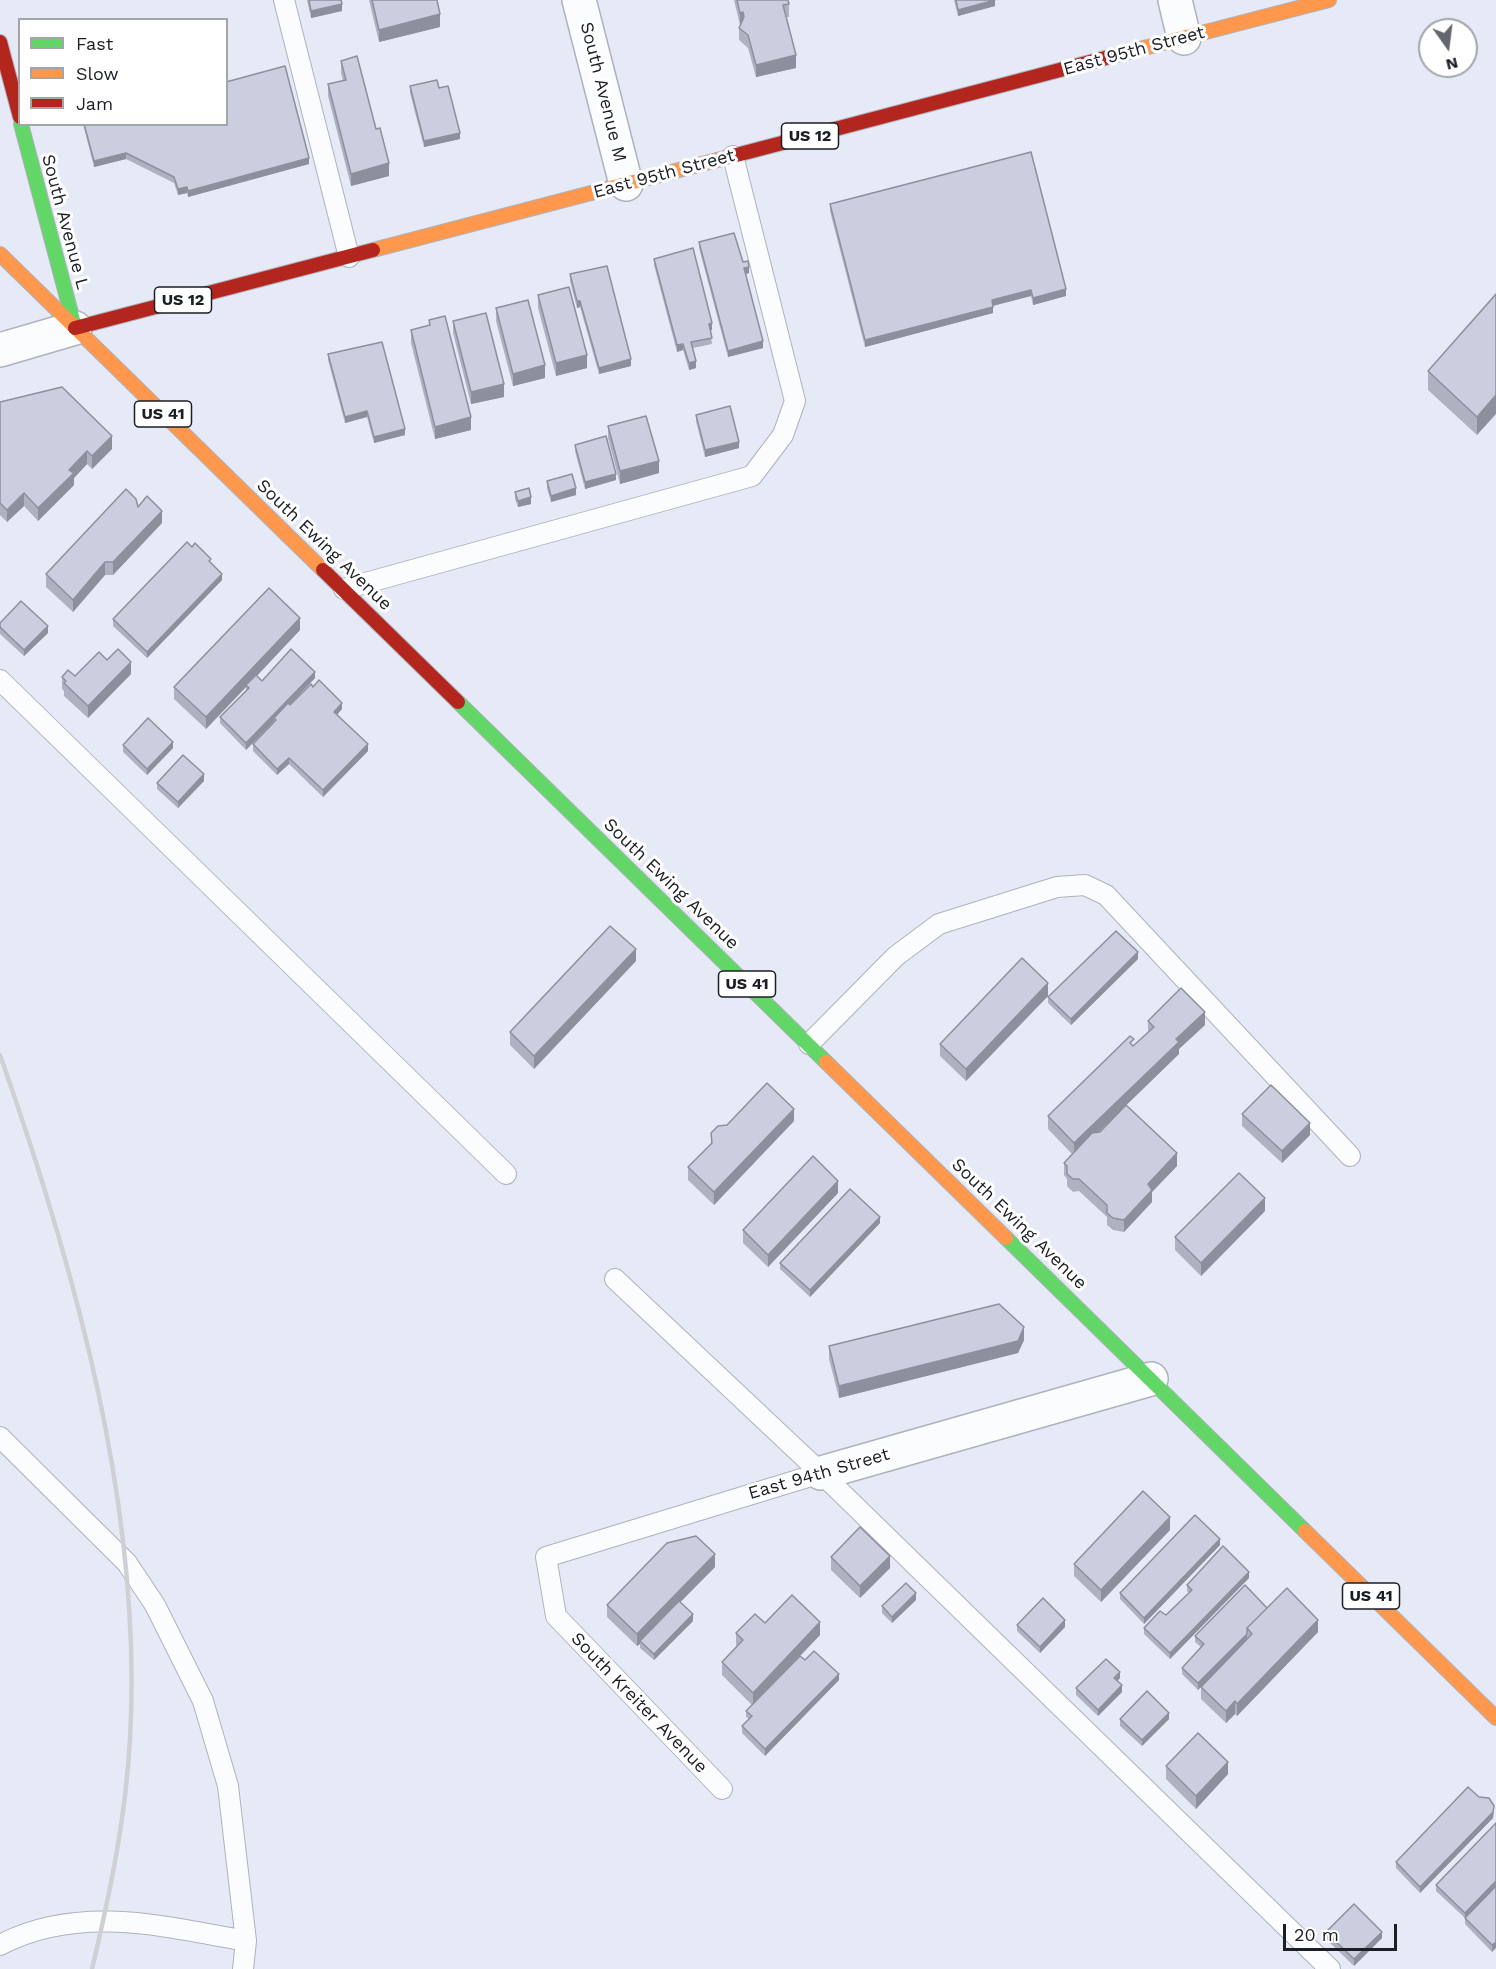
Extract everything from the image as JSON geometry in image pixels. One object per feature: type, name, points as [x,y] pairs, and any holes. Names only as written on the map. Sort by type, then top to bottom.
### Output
[{"type":"main road","name":"East 95th Street","points":[[75,328],[1329,0]]},
{"type":"main road","points":[[0,42],[18,110]]},
{"type":"main road","name":"South Avenue L","points":[[22,126],[75,328]]},
{"type":"main road","name":"South Ewing Avenue","points":[[0,254],[1496,1718]]},
{"type":"street","name":"South Avenue M","points":[[579,0],[626,184]]},
{"type":"street","points":[[1175,0],[1184,38]]},
{"type":"street","name":"East 95th Street","points":[[0,350],[75,328]]},
{"type":"street","name":"East 94th Street","points":[[821,1473],[1151,1379]]},
{"type":"lane","points":[[284,0],[349,257]]},
{"type":"lane","points":[[344,589],[752,476],[783,435],[795,401],[733,156]]},
{"type":"lane","points":[[0,680],[506,1174]]},
{"type":"lane","points":[[808,1044],[896,956],[939,924],[1057,887],[1085,885],[1106,895],[1350,1156]]},
{"type":"lane","points":[[615,1279],[821,1473],[1330,1969]]},
{"type":"lane","points":[[0,1437],[127,1563],[155,1605],[203,1701],[228,1786],[246,1941],[243,1969]]},
{"type":"lane","name":"East 94th Street","points":[[556,1616],[546,1557],[821,1473]]},
{"type":"lane","name":"South Kreiter Avenue","points":[[556,1616],[722,1789]]},
{"type":"lane","points":[[0,1945],[16,1936],[60,1924],[103,1921],[148,1923],[246,1941]]},
{"type":"building","points":[[309,0],[341,0],[342,4],[311,11]]},
{"type":"building","points":[[372,0],[437,0],[440,14],[379,30]]},
{"type":"building","points":[[737,0],[788,0],[789,4],[783,5],[796,55],[756,65],[748,35],[739,28],[744,17],[743,12],[740,13]]},
{"type":"building","points":[[956,0],[995,0],[958,10]]},
{"type":"building","points":[[357,56],[376,129],[380,128],[389,163],[351,174],[328,84],[346,80],[341,61]]},
{"type":"building","points":[[285,66],[309,158],[188,191],[187,187],[178,189],[174,177],[126,153],[94,161],[85,126],[228,126],[228,81]]},
{"type":"building","points":[[437,80],[439,88],[448,86],[460,133],[424,141],[410,86]]},
{"type":"building","points":[[1031,152],[1066,289],[1033,298],[1031,290],[992,300],[993,307],[865,340],[830,204]]},
{"type":"building","points":[[734,233],[743,262],[748,261],[749,267],[744,268],[763,341],[728,351],[699,242]]},
{"type":"building","points":[[693,248],[712,323],[709,324],[712,338],[691,342],[696,361],[689,363],[683,344],[677,345],[654,259]]},
{"type":"building","points":[[607,266],[631,359],[599,368],[570,274]]},
{"type":"building","points":[[569,287],[587,355],[556,363],[538,295]]},
{"type":"building","points":[[1496,294],[1496,395],[1477,417],[1428,371]]},
{"type":"building","points":[[528,300],[545,365],[513,374],[496,308]]},
{"type":"building","points":[[486,313],[504,384],[471,392],[453,321]]},
{"type":"building","points":[[445,316],[471,417],[435,427],[411,330],[430,325],[429,320]]},
{"type":"building","points":[[382,342],[405,429],[374,437],[367,411],[345,417],[328,354]]},
{"type":"building","points":[[62,387],[112,436],[92,456],[87,451],[69,470],[74,473],[38,508],[24,493],[7,510],[0,503],[0,402]]},
{"type":"building","points":[[730,406],[739,442],[705,450],[696,415]]},
{"type":"building","points":[[646,416],[659,461],[620,471],[608,426]]},
{"type":"building","points":[[606,436],[616,474],[585,482],[575,445]]},
{"type":"building","points":[[572,474],[576,488],[551,496],[547,481]]},
{"type":"building","points":[[529,488],[531,497],[518,501],[515,492]]},
{"type":"building","points":[[126,489],[136,499],[138,507],[147,496],[162,511],[113,562],[105,562],[73,600],[46,574]]},
{"type":"building","points":[[187,542],[192,547],[195,543],[222,574],[147,652],[113,619]]},
{"type":"building","points":[[269,588],[300,618],[206,717],[174,687]]},
{"type":"building","points":[[21,601],[48,626],[24,650],[0,627],[0,623]]},
{"type":"building","points":[[118,649],[131,662],[88,706],[64,683],[66,681],[62,677],[68,670],[75,676],[99,652],[107,660]]},
{"type":"building","points":[[291,649],[315,672],[246,743],[220,717],[249,688],[246,685],[256,675],[262,681]]},
{"type":"building","points":[[319,680],[342,703],[334,712],[368,744],[323,790],[289,758],[277,769],[253,744],[276,720],[274,718],[288,703],[290,705],[311,684],[313,687]]},
{"type":"building","points":[[148,718],[173,742],[147,769],[123,745]]},
{"type":"building","points":[[183,755],[204,774],[178,802],[157,783]]},
{"type":"building","points":[[610,926],[636,949],[534,1056],[510,1032]]},
{"type":"building","points":[[1116,931],[1138,952],[1071,1019],[1048,997]]},
{"type":"building","points":[[1022,958],[1048,983],[966,1069],[940,1044]]},
{"type":"building","points":[[1181,988],[1205,1012],[1176,1039],[1179,1042],[1074,1143],[1048,1116],[1130,1036],[1134,1039],[1130,1043],[1133,1046],[1154,1027],[1148,1021]]},
{"type":"building","points":[[767,1083],[794,1109],[714,1192],[688,1167],[712,1143],[711,1133],[718,1126],[727,1125]]},
{"type":"building","points":[[1271,1085],[1310,1123],[1282,1151],[1242,1114]]},
{"type":"building","points":[[1126,1105],[1177,1153],[1148,1184],[1152,1190],[1124,1220],[1113,1218],[1107,1213],[1107,1205],[1079,1179],[1073,1179],[1067,1174],[1067,1166],[1064,1163],[1092,1133],[1100,1132]]},
{"type":"building","points":[[813,1156],[838,1181],[768,1255],[743,1230]]},
{"type":"building","points":[[1239,1173],[1265,1198],[1201,1263],[1175,1237]]},
{"type":"building","points":[[850,1189],[880,1217],[810,1290],[780,1263]]},
{"type":"building","points":[[999,1304],[1024,1327],[1018,1341],[839,1386],[829,1346]]},
{"type":"building","points":[[1143,1491],[1170,1517],[1101,1590],[1074,1564]]},
{"type":"building","points":[[1195,1515],[1220,1539],[1144,1618],[1120,1593]]},
{"type":"building","points":[[860,1527],[890,1556],[860,1586],[831,1557]]},
{"type":"building","points":[[696,1536],[715,1554],[637,1634],[607,1605],[667,1543]]},
{"type":"building","points":[[1223,1546],[1249,1572],[1170,1653],[1144,1628],[1160,1611],[1166,1615],[1192,1590],[1187,1585]]},
{"type":"building","points":[[906,1583],[916,1593],[892,1617],[882,1606]]},
{"type":"building","points":[[1245,1585],[1267,1608],[1247,1628],[1247,1634],[1198,1683],[1182,1668],[1204,1644],[1195,1636]]},
{"type":"building","points":[[1287,1588],[1318,1620],[1237,1704],[1235,1701],[1226,1711],[1201,1687],[1252,1634],[1247,1628]]},
{"type":"building","points":[[792,1595],[820,1622],[753,1693],[722,1662],[743,1640],[736,1633],[755,1614],[765,1623]]},
{"type":"building","points":[[1043,1598],[1065,1620],[1040,1647],[1017,1625]]},
{"type":"building","points":[[679,1601],[693,1614],[654,1654],[640,1641]]},
{"type":"building","points":[[814,1651],[839,1674],[765,1749],[742,1726],[752,1716],[746,1711],[800,1656],[805,1660]]},
{"type":"building","points":[[1106,1659],[1120,1672],[1114,1678],[1122,1685],[1098,1710],[1076,1688]]},
{"type":"building","points":[[1147,1691],[1169,1713],[1142,1740],[1120,1719]]},
{"type":"building","points":[[1198,1733],[1228,1762],[1196,1796],[1166,1766]]},
{"type":"building","points":[[1468,1787],[1479,1797],[1489,1798],[1494,1806],[1493,1812],[1420,1887],[1396,1862]]},
{"type":"building","points":[[1496,1823],[1496,1881],[1465,1913],[1436,1885]]},
{"type":"building","points":[[1496,1886],[1496,1942],[1492,1945],[1465,1918]]},
{"type":"building","points":[[1354,1904],[1382,1932],[1354,1959],[1326,1932]]},
{"type":"railway","points":[[0,1055],[28,1136],[78,1305],[98,1391],[114,1478],[126,1565],[131,1652],[128,1767],[116,1855],[92,1969]]},
{"type":"traffic: fast","points":[[22,126],[75,328]]},
{"type":"traffic: fast","points":[[458,702],[826,1062]]},
{"type":"traffic: fast","points":[[1006,1238],[1305,1531]]},
{"type":"traffic: slow","points":[[1113,56],[1329,0]]},
{"type":"traffic: slow","points":[[373,250],[725,158]]},
{"type":"traffic: slow","points":[[0,254],[323,570]]},
{"type":"traffic: slow","points":[[826,1062],[1006,1238]]},
{"type":"traffic: slow","points":[[1305,1531],[1496,1718]]},
{"type":"traffic: jam","points":[[0,42],[18,110]]},
{"type":"traffic: jam","points":[[725,158],[1113,56]]},
{"type":"traffic: jam","points":[[75,328],[373,250]]},
{"type":"traffic: jam","points":[[323,570],[458,702]]}]
